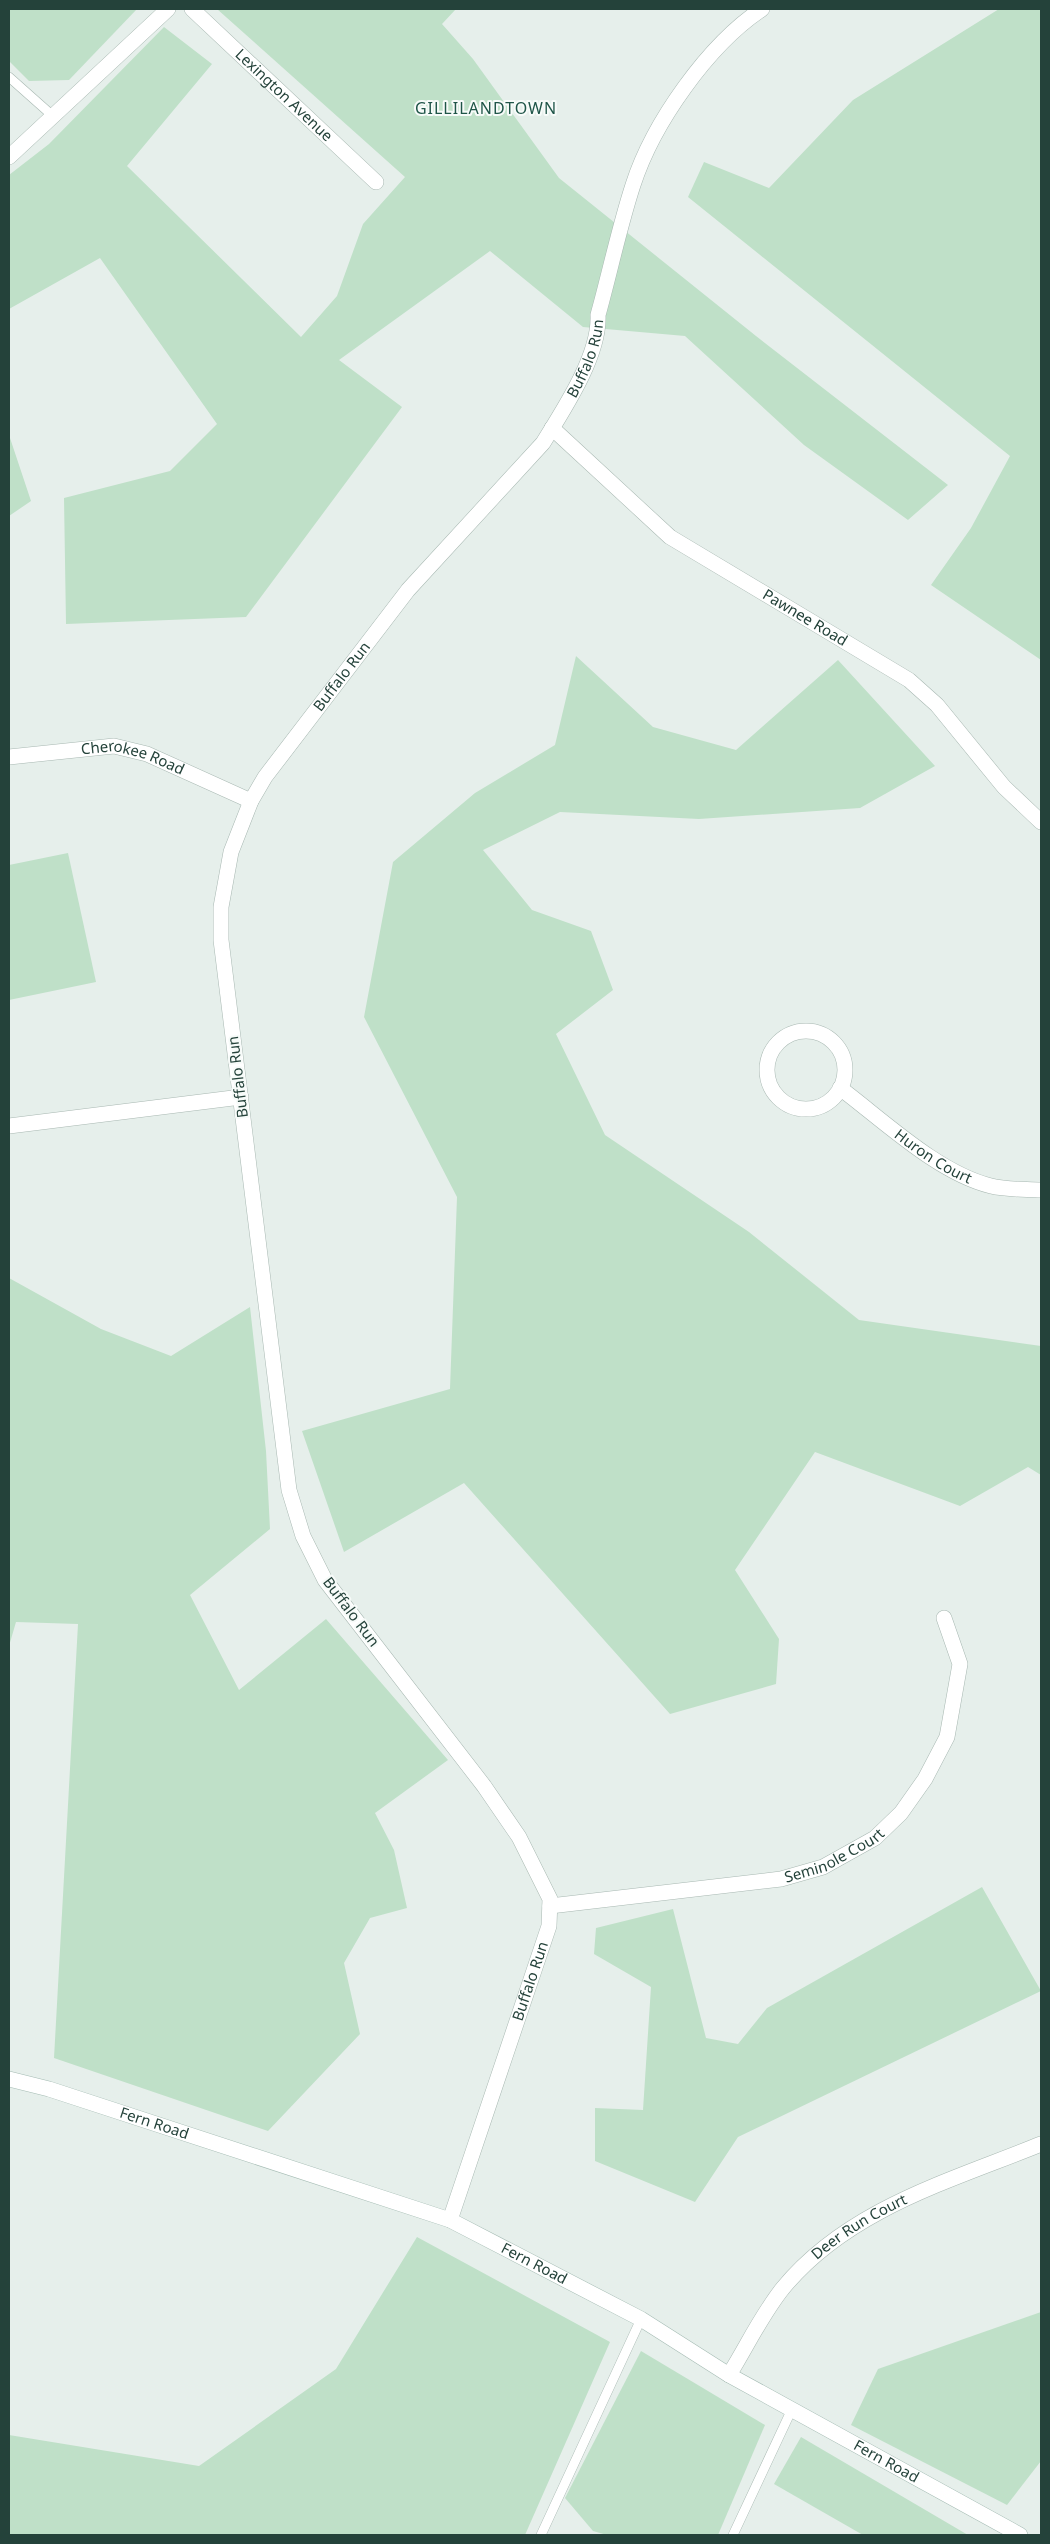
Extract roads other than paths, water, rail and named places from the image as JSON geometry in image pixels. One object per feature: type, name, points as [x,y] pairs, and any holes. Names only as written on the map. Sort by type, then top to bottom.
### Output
[{"type":"street","points":[[9,157],[168,9]]},
{"type":"street","name":"Lexington Avenue","points":[[192,9],[376,182]]},
{"type":"street","name":"Buffalo Run","points":[[450,2220],[549,1926],[550,1899],[519,1837],[484,1786],[325,1580],[303,1536],[288,1490],[221,940],[222,907],[231,852],[251,801],[276,762],[408,590],[543,443],[580,381],[591,353],[599,331],[598,315],[633,184],[670,107],[710,56],[735,29],[762,9]]},
{"type":"street","name":"Pawnee Road","points":[[552,428],[670,537],[909,680],[937,705],[1004,786],[1041,822]]},
{"type":"street","name":"Cherokee Road","points":[[9,757],[114,746],[147,754],[251,801]]},
{"type":"street","points":[[809,1030],[821,1033],[835,1043],[844,1061],[845,1073],[840,1088],[833,1098],[822,1105],[811,1109],[794,1107],[783,1102],[768,1082],[766,1070],[768,1058],[774,1047],[786,1036],[797,1031],[809,1030]]},
{"type":"street","name":"Huron Court","points":[[840,1088],[934,1160],[960,1175],[992,1186],[1041,1190]]},
{"type":"street","points":[[9,1126],[241,1097]]},
{"type":"street","name":"Seminole Court","points":[[550,1906],[781,1879],[823,1867],[875,1838],[901,1813],[926,1779],[946,1737],[960,1664],[944,1618]]},
{"type":"street","name":"Fern Road","points":[[9,2079],[49,2089],[450,2220],[641,2319],[729,2375],[1020,2535]]},
{"type":"street","name":"Deer Run Court","points":[[729,2375],[765,2314],[783,2288],[826,2245],[878,2211],[1041,2144]]},
{"type":"lane","points":[[9,77],[54,116]]},
{"type":"lane","points":[[541,2535],[539,2535],[641,2319]]},
{"type":"lane","points":[[733,2535],[792,2409]]},
{"type":"district","name":"GILLILANDTOWN","points":[[486,108]]}]
